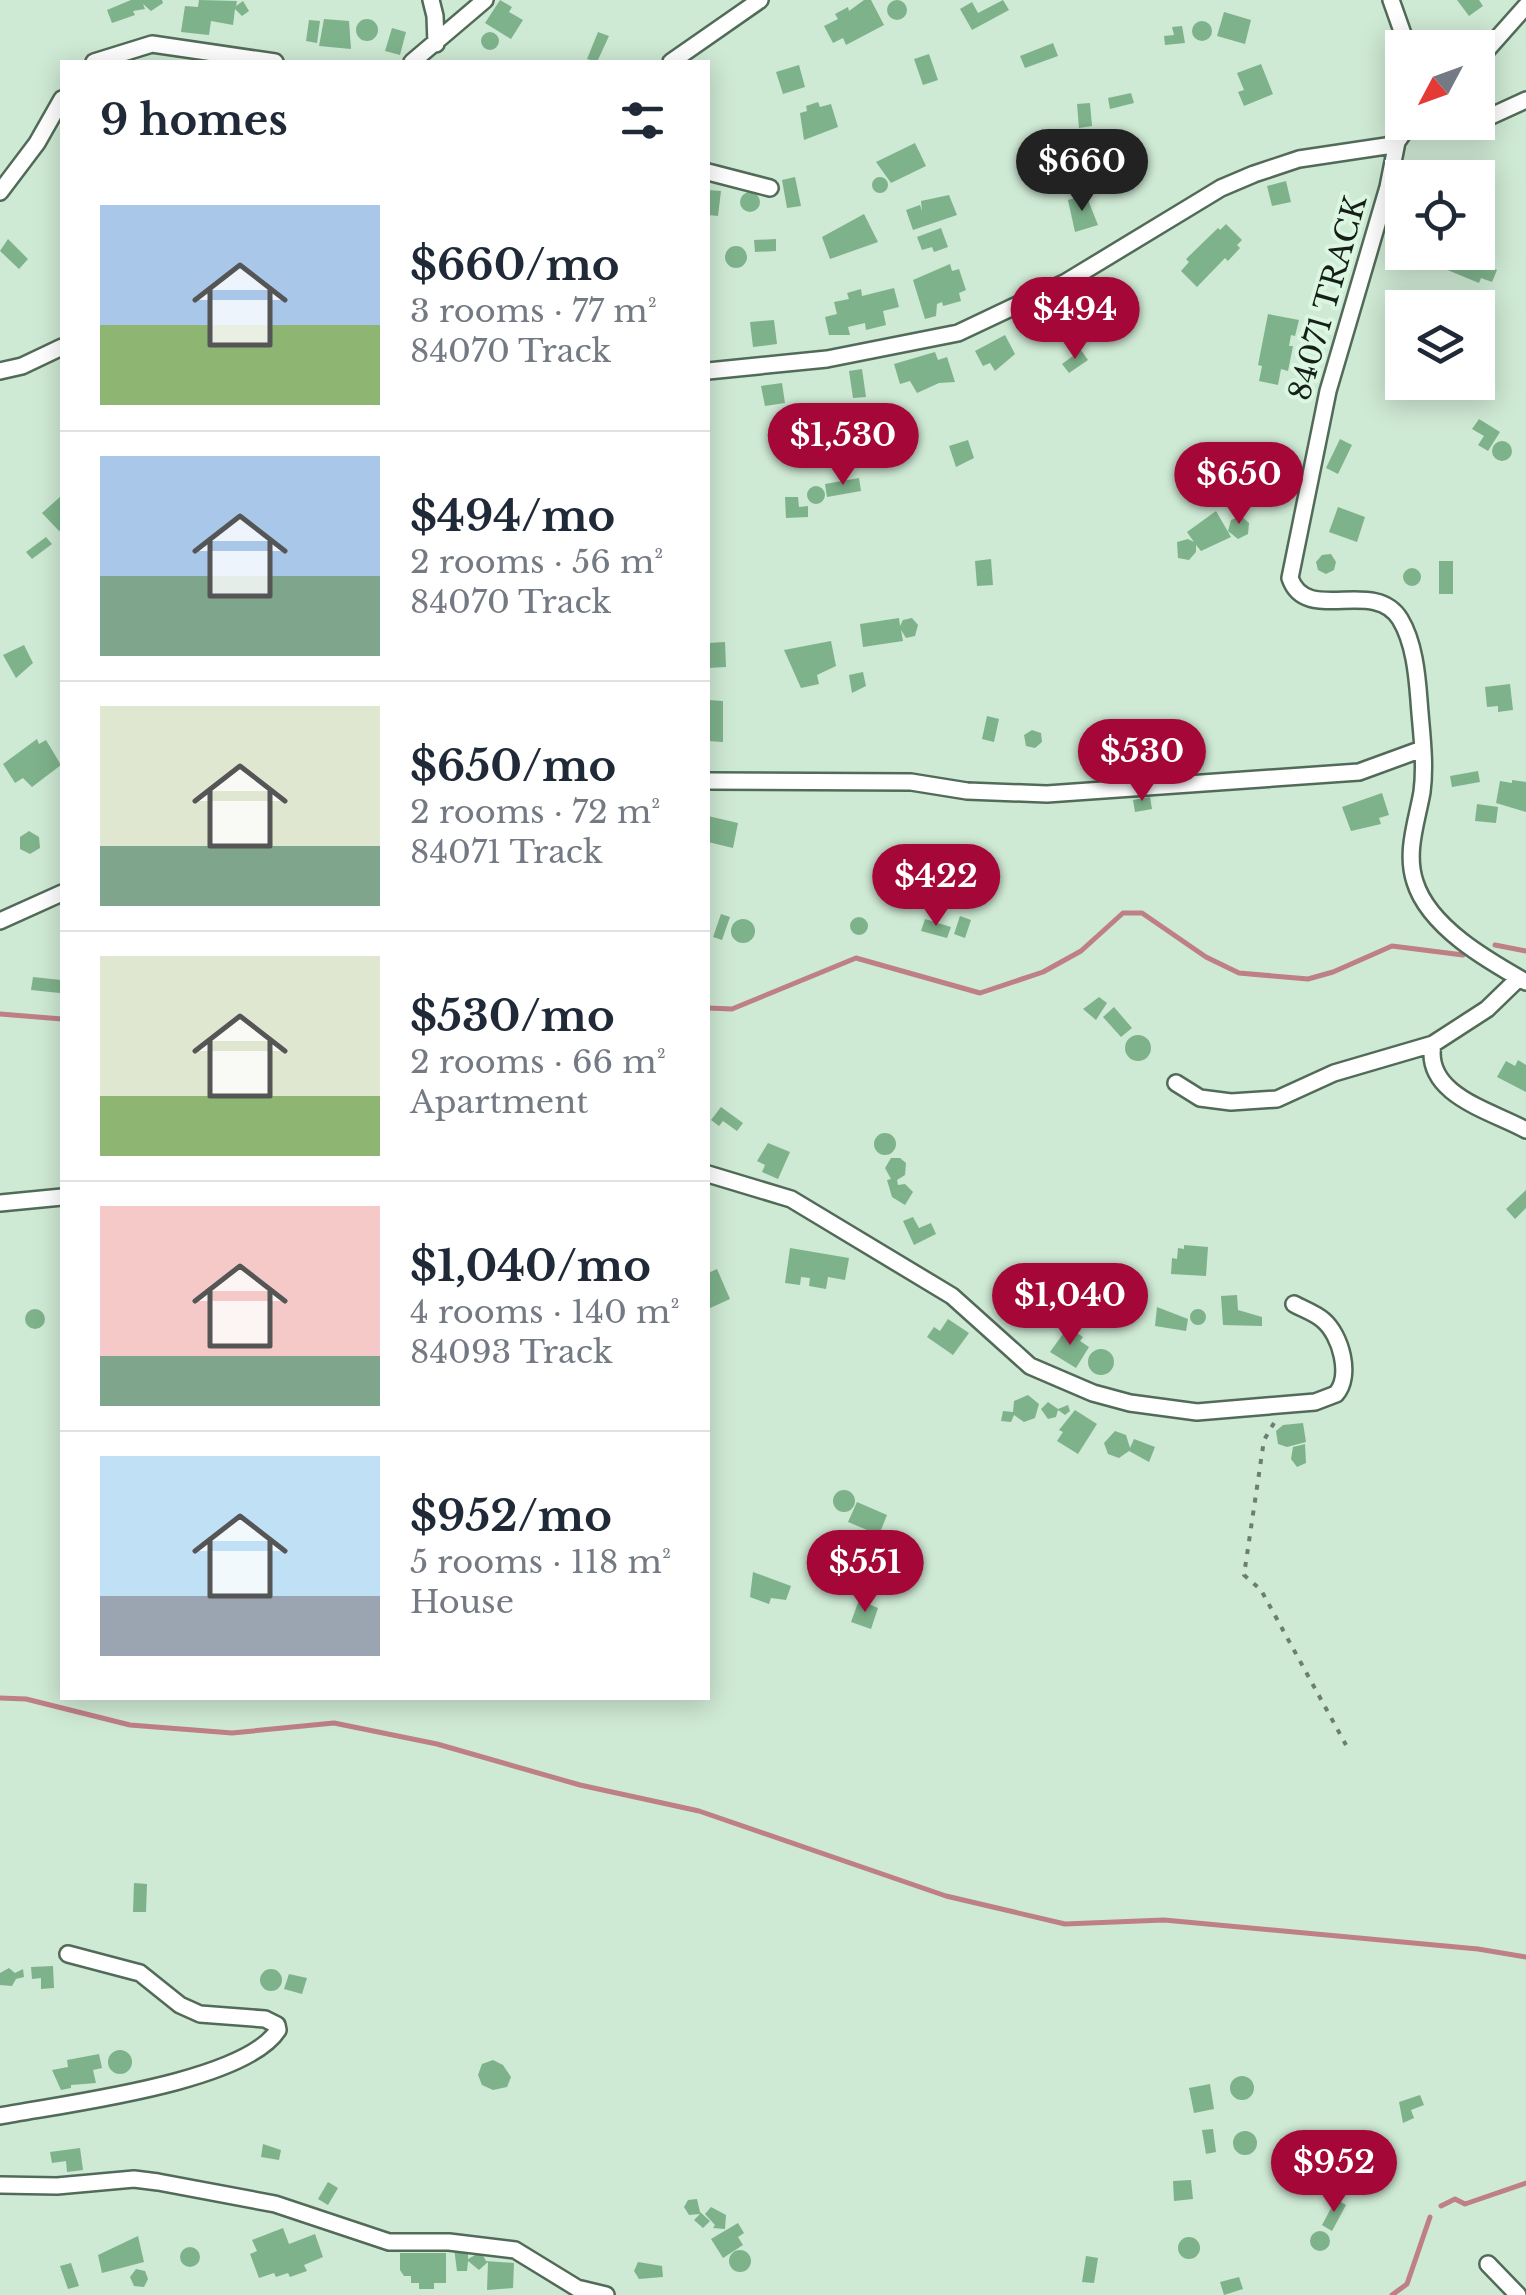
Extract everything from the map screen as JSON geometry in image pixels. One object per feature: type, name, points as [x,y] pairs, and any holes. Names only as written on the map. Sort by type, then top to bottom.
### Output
[{"type":"street","points":[[430,0],[436,16],[436,44]]},
{"type":"street","points":[[415,60],[485,0]]},
{"type":"street","points":[[674,60],[760,0]]},
{"type":"street","points":[[1391,0],[1402,30]]},
{"type":"street","points":[[1495,41],[1526,6]]},
{"type":"street","points":[[100,60],[152,44],[261,60]]},
{"type":"street","points":[[1495,114],[1526,100]]},
{"type":"street","points":[[0,192],[60,101]]},
{"type":"street","points":[[710,370],[827,359],[958,332],[1066,282],[1222,188],[1254,174],[1299,159],[1397,142]]},
{"type":"street","name":"84071 TRACK","points":[[1397,142],[1328,391],[1290,578],[1298,593],[1311,600],[1374,600],[1390,606],[1399,617],[1408,635],[1417,679],[1422,750],[1422,789],[1413,831],[1414,880],[1438,917],[1460,938],[1523,980]]},
{"type":"street","points":[[710,173],[770,188]]},
{"type":"street","points":[[0,371],[22,366],[60,348]]},
{"type":"street","points":[[710,781],[911,782],[968,791],[1047,794],[1359,772],[1422,750]]},
{"type":"street","points":[[0,920],[60,894]]},
{"type":"street","points":[[1176,1083],[1200,1098],[1259,1102],[1277,1099],[1334,1073],[1433,1044],[1523,980]]},
{"type":"street","points":[[1433,1044],[1434,1070],[1443,1084],[1526,1130]]},
{"type":"street","points":[[710,1175],[791,1199],[952,1296],[1030,1366],[1051,1378],[1130,1404],[1233,1412],[1286,1402],[1315,1402],[1336,1394],[1344,1377],[1344,1362],[1329,1327],[1294,1304]]},
{"type":"street","points":[[0,1203],[60,1197]]},
{"type":"street","points":[[0,2116],[188,2080],[250,2051],[278,2030],[277,2025],[265,2019],[200,2014],[180,2005],[140,1973],[68,1954]]},
{"type":"street","points":[[0,2185],[57,2186],[134,2179],[228,2195],[296,2210],[389,2242],[449,2242],[515,2250],[577,2288],[606,2295]]},
{"type":"street","points":[[1488,2264],[1518,2295]]},
{"type":"path","points":[[1286,1402],[1264,1440],[1244,1574],[1261,1590],[1346,1745]]},
{"type":"building","points":[[131,0],[163,3],[151,11],[143,4],[145,9],[112,23],[107,10]]},
{"type":"building","points":[[199,0],[237,1],[236,6],[243,1],[249,11],[242,16],[235,9],[233,25],[211,21],[209,35],[181,32],[185,6],[198,7]]},
{"type":"building","points":[[500,0],[512,7],[509,12],[523,20],[511,39],[485,23]]},
{"type":"building","points":[[864,0],[871,0],[884,25],[846,45],[843,38],[833,43],[824,26],[838,19],[835,14],[848,7],[849,11]]},
{"type":"building","points":[[897,0],[907,10],[897,20],[887,10]]},
{"type":"building","points":[[1003,0],[1009,10],[972,30],[960,9],[972,2],[978,13]]},
{"type":"building","points":[[1457,0],[1479,0],[1483,6],[1469,16]]},
{"type":"building","points":[[1224,12],[1251,20],[1245,44],[1217,36]]},
{"type":"building","points":[[324,19],[349,21],[351,49],[319,46]]},
{"type":"building","points":[[367,19],[375,22],[375,38],[367,41],[359,38],[356,30],[359,22]]},
{"type":"building","points":[[309,20],[320,21],[317,43],[306,41]]},
{"type":"building","points":[[1198,21],[1206,21],[1212,31],[1206,41],[1198,41],[1192,35],[1192,27]]},
{"type":"building","points":[[1182,26],[1185,43],[1165,45],[1164,36],[1174,35],[1172,27]]},
{"type":"building","points":[[392,28],[406,32],[400,55],[385,51]]},
{"type":"building","points":[[490,32],[499,41],[490,50],[481,41]]},
{"type":"building","points":[[598,32],[609,36],[598,60],[587,59]]},
{"type":"building","points":[[1053,43],[1058,56],[1025,68],[1020,56]]},
{"type":"building","points":[[929,54],[938,80],[923,85],[914,59]]},
{"type":"building","points":[[1261,64],[1273,94],[1244,106],[1238,92],[1244,90],[1237,73]]},
{"type":"building","points":[[799,65],[805,87],[783,94],[776,72]]},
{"type":"building","points":[[1131,93],[1134,103],[1110,109],[1108,98]]},
{"type":"building","points":[[818,102],[820,107],[831,104],[838,127],[804,140],[800,113]]},
{"type":"building","points":[[1090,103],[1092,126],[1079,128],[1077,104]]},
{"type":"building","points":[[915,143],[926,166],[891,183],[876,162]]},
{"type":"building","points":[[795,177],[801,206],[787,208],[782,180]]},
{"type":"building","points":[[880,177],[888,185],[880,193],[872,185]]},
{"type":"building","points":[[1286,181],[1291,202],[1272,206],[1267,186]]},
{"type":"building","points":[[710,190],[721,191],[718,216],[710,215]]},
{"type":"building","points":[[746,192],[754,192],[760,202],[754,212],[746,212],[740,206],[740,198]]},
{"type":"building","points":[[949,195],[957,215],[913,230],[906,210],[920,205],[922,211],[921,201]]},
{"type":"building","points":[[1086,195],[1098,225],[1075,232],[1068,200]]},
{"type":"building","points":[[864,214],[878,242],[830,259],[822,237]]},
{"type":"building","points":[[1226,224],[1242,240],[1237,245],[1240,248],[1197,287],[1181,271],[1189,262],[1186,259]]},
{"type":"building","points":[[941,228],[948,247],[934,252],[932,247],[922,250],[917,237]]},
{"type":"building","points":[[8,239],[28,259],[19,269],[0,251]]},
{"type":"building","points":[[776,239],[776,251],[755,252],[754,240]]},
{"type":"building","points":[[736,246],[747,257],[736,268],[725,257]]},
{"type":"building","points":[[950,264],[952,271],[959,269],[966,290],[959,293],[961,301],[937,304],[936,316],[925,319],[913,280]]},
{"type":"building","points":[[1447,270],[1497,270],[1492,282],[1481,278],[1479,283]]},
{"type":"building","points":[[894,288],[899,307],[883,311],[886,325],[866,330],[865,323],[848,327],[850,335],[829,335],[825,317],[837,314],[834,302],[849,299],[847,293],[861,289],[862,296]]},
{"type":"building","points":[[1076,312],[1097,316],[1093,330],[1072,323]]},
{"type":"building","points":[[1268,314],[1299,320],[1295,336],[1291,335],[1288,371],[1281,369],[1278,385],[1259,381],[1262,366],[1258,365]]},
{"type":"building","points":[[774,320],[777,344],[753,347],[750,322]]},
{"type":"building","points":[[1005,335],[1015,354],[995,371],[990,363],[983,366],[975,351]]},
{"type":"building","points":[[1081,350],[1088,360],[1069,373],[1062,364]]},
{"type":"building","points":[[935,352],[938,360],[947,357],[955,382],[939,383],[917,393],[910,381],[900,384],[894,364]]},
{"type":"building","points":[[862,369],[866,397],[853,398],[849,371]]},
{"type":"building","points":[[782,383],[785,403],[765,406],[761,386]]},
{"type":"building","points":[[1479,419],[1500,432],[1488,451],[1478,445],[1484,436],[1472,429]]},
{"type":"building","points":[[1340,439],[1352,445],[1338,474],[1326,468]]},
{"type":"building","points":[[968,440],[974,458],[956,467],[949,446]]},
{"type":"building","points":[[1502,441],[1512,451],[1502,461],[1492,451]]},
{"type":"building","points":[[859,478],[861,491],[827,497],[825,484]]},
{"type":"building","points":[[816,486],[823,488],[823,502],[816,504],[809,502],[807,495],[809,488]]},
{"type":"building","points":[[60,497],[59,531],[42,513]]},
{"type":"building","points":[[785,497],[798,497],[799,507],[808,506],[808,517],[786,518]]},
{"type":"building","points":[[1338,507],[1365,517],[1357,542],[1329,532]]},
{"type":"building","points":[[1216,511],[1231,537],[1201,551],[1196,545],[1189,560],[1178,558],[1177,542],[1194,542],[1187,532]]},
{"type":"building","points":[[1241,516],[1249,523],[1248,534],[1238,539],[1228,531],[1231,520]]},
{"type":"building","points":[[46,537],[52,544],[32,559],[26,552]]},
{"type":"building","points":[[1331,554],[1336,562],[1334,570],[1326,574],[1318,570],[1316,562],[1322,555]]},
{"type":"building","points":[[991,559],[993,585],[977,586],[975,561]]},
{"type":"building","points":[[1439,561],[1453,561],[1453,594],[1439,594]]},
{"type":"building","points":[[1412,568],[1419,570],[1419,584],[1412,586],[1405,584],[1403,577],[1405,570]]},
{"type":"building","points":[[899,618],[900,626],[903,620],[912,618],[918,625],[915,636],[906,638],[901,630],[903,641],[863,647],[860,624]]},
{"type":"building","points":[[831,641],[836,666],[817,675],[819,684],[801,688],[784,650]]},
{"type":"building","points":[[725,642],[726,667],[710,668],[710,643]]},
{"type":"building","points":[[24,645],[33,663],[16,678],[3,655]]},
{"type":"building","points":[[863,672],[866,686],[852,693],[849,675]]},
{"type":"building","points":[[1510,684],[1513,710],[1498,712],[1498,706],[1487,707],[1485,687]]},
{"type":"building","points":[[710,700],[723,701],[723,742],[710,741]]},
{"type":"building","points":[[987,716],[999,719],[994,742],[982,739]]},
{"type":"building","points":[[1032,730],[1041,733],[1042,742],[1035,748],[1026,746],[1024,735]]},
{"type":"building","points":[[37,739],[39,744],[46,740],[60,766],[32,787],[23,778],[15,783],[3,764]]},
{"type":"building","points":[[1478,771],[1480,782],[1452,787],[1450,776]]},
{"type":"building","points":[[1500,781],[1526,782],[1526,812],[1496,803]]},
{"type":"building","points":[[1382,793],[1389,815],[1379,818],[1381,824],[1351,831],[1342,807]]},
{"type":"building","points":[[1150,797],[1152,809],[1135,812],[1133,800]]},
{"type":"building","points":[[1477,804],[1498,807],[1496,823],[1475,821]]},
{"type":"building","points":[[710,816],[738,823],[733,848],[710,842]]},
{"type":"building","points":[[29,831],[39,837],[40,848],[30,854],[20,849],[20,837]]},
{"type":"building","points":[[721,914],[730,917],[722,940],[713,937]]},
{"type":"building","points":[[960,916],[971,920],[965,938],[954,934]]},
{"type":"building","points":[[859,917],[868,926],[859,935],[850,926]]},
{"type":"building","points":[[743,919],[752,922],[752,940],[743,943],[734,940],[731,931],[734,922]]},
{"type":"building","points":[[925,919],[951,927],[947,938],[921,931]]},
{"type":"building","points":[[33,977],[60,980],[60,993],[31,990]]},
{"type":"building","points":[[1099,997],[1107,1003],[1096,1020],[1083,1009]]},
{"type":"building","points":[[1114,1007],[1132,1028],[1121,1037],[1103,1017]]},
{"type":"building","points":[[1138,1035],[1147,1039],[1151,1048],[1147,1057],[1138,1061],[1129,1057],[1125,1048],[1129,1039]]},
{"type":"building","points":[[1518,1060],[1526,1065],[1526,1092],[1497,1077],[1506,1061],[1515,1066]]},
{"type":"building","points":[[721,1107],[743,1123],[737,1131],[723,1121],[719,1126],[711,1120]]},
{"type":"building","points":[[885,1133],[893,1136],[893,1152],[885,1155],[877,1152],[874,1144],[877,1136]]},
{"type":"building","points":[[768,1143],[790,1152],[778,1179],[762,1172],[765,1165],[757,1161]]},
{"type":"building","points":[[891,1158],[906,1163],[905,1175],[897,1180],[898,1185],[905,1184],[913,1192],[905,1205],[892,1197],[887,1180],[891,1179],[885,1168]]},
{"type":"building","points":[[1526,1190],[1526,1208],[1515,1219],[1506,1209]]},
{"type":"building","points":[[913,1217],[919,1228],[931,1223],[936,1234],[914,1245],[903,1221]]},
{"type":"building","points":[[1184,1245],[1208,1247],[1206,1276],[1171,1274],[1172,1258],[1177,1259],[1178,1248],[1184,1249]]},
{"type":"building","points":[[790,1248],[849,1258],[845,1280],[828,1277],[826,1289],[809,1286],[810,1278],[801,1277],[800,1285],[785,1283]]},
{"type":"building","points":[[717,1269],[730,1299],[710,1308],[710,1272]]},
{"type":"building","points":[[1237,1295],[1238,1310],[1262,1317],[1262,1326],[1223,1325],[1221,1296]]},
{"type":"building","points":[[1157,1307],[1188,1319],[1186,1331],[1155,1326]]},
{"type":"building","points":[[31,1309],[39,1309],[45,1319],[39,1329],[31,1329],[25,1323],[25,1315]]},
{"type":"building","points":[[1198,1309],[1206,1317],[1198,1325],[1190,1317]]},
{"type":"building","points":[[948,1319],[969,1333],[953,1355],[927,1337],[934,1327],[940,1331]]},
{"type":"building","points":[[1068,1327],[1083,1337],[1080,1341],[1089,1347],[1076,1368],[1050,1352]]},
{"type":"building","points":[[1101,1349],[1110,1353],[1114,1362],[1110,1371],[1101,1375],[1092,1371],[1088,1362],[1092,1353]]},
{"type":"building","points":[[1028,1395],[1039,1404],[1035,1418],[1024,1422],[1014,1415],[1011,1422],[1001,1421],[1003,1411],[1013,1412],[1014,1401]]},
{"type":"building","points":[[1048,1402],[1058,1409],[1068,1405],[1070,1411],[1065,1415],[1058,1410],[1056,1417],[1048,1419],[1041,1409]]},
{"type":"building","points":[[1075,1410],[1097,1424],[1078,1454],[1057,1441],[1063,1432],[1059,1430]]},
{"type":"building","points":[[1303,1423],[1306,1442],[1287,1447],[1278,1444],[1276,1431],[1283,1425]]},
{"type":"building","points":[[1115,1431],[1126,1435],[1130,1448],[1134,1439],[1155,1447],[1149,1462],[1129,1451],[1119,1458],[1108,1454],[1104,1443]]},
{"type":"building","points":[[1305,1444],[1306,1463],[1297,1467],[1291,1459],[1293,1447]]},
{"type":"building","points":[[844,1490],[852,1493],[852,1509],[844,1512],[836,1509],[833,1501],[836,1493]]},
{"type":"building","points":[[857,1502],[887,1515],[879,1535],[848,1522]]},
{"type":"building","points":[[753,1572],[791,1586],[786,1600],[771,1598],[769,1604],[750,1597]]},
{"type":"building","points":[[859,1600],[878,1608],[871,1629],[851,1622]]},
{"type":"building","points":[[134,1883],[147,1884],[146,1912],[133,1912]]},
{"type":"building","points":[[53,1966],[54,1988],[41,1989],[41,1978],[32,1979],[31,1967]]},
{"type":"building","points":[[9,1968],[15,1973],[23,1969],[24,1977],[16,1979],[12,1986],[0,1985],[0,1973]]},
{"type":"building","points":[[271,1969],[279,1972],[279,1988],[271,1991],[263,1988],[260,1980],[263,1972]]},
{"type":"building","points":[[289,1974],[307,1978],[302,1994],[284,1989]]},
{"type":"building","points":[[115,2050],[125,2050],[132,2062],[125,2074],[115,2074],[108,2067],[108,2057]]},
{"type":"building","points":[[99,2054],[102,2068],[93,2070],[96,2083],[61,2090],[52,2070],[68,2067],[67,2060]]},
{"type":"building","points":[[493,2060],[503,2065],[511,2077],[507,2087],[493,2090],[482,2085],[478,2075],[482,2064]]},
{"type":"building","points":[[1242,2076],[1254,2088],[1242,2100],[1230,2088]]},
{"type":"building","points":[[1210,2084],[1214,2109],[1194,2113],[1189,2088]]},
{"type":"building","points":[[1420,2095],[1424,2105],[1411,2110],[1414,2118],[1403,2123],[1399,2102]]},
{"type":"building","points":[[1213,2129],[1216,2152],[1206,2154],[1202,2130]]},
{"type":"building","points":[[1245,2131],[1257,2143],[1245,2155],[1233,2143]]},
{"type":"building","points":[[263,2144],[281,2150],[279,2160],[261,2157]]},
{"type":"building","points":[[80,2148],[83,2170],[67,2172],[66,2161],[52,2163],[50,2152]]},
{"type":"building","points":[[1191,2180],[1193,2199],[1174,2201],[1173,2181]]},
{"type":"building","points":[[328,2182],[338,2188],[328,2205],[318,2199]]},
{"type":"building","points":[[697,2199],[700,2212],[710,2221],[703,2228],[694,2220],[700,2214],[689,2215],[684,2207],[688,2200]]},
{"type":"building","points":[[1336,2199],[1346,2205],[1332,2231],[1322,2225]]},
{"type":"building","points":[[711,2207],[726,2215],[725,2229],[713,2228],[715,2225],[705,2214]]},
{"type":"building","points":[[738,2223],[744,2233],[738,2237],[743,2245],[723,2258],[711,2239]]},
{"type":"building","points":[[283,2228],[289,2244],[315,2234],[323,2257],[304,2265],[307,2271],[290,2277],[288,2273],[276,2277],[274,2273],[259,2278],[250,2254],[257,2251],[252,2240]]},
{"type":"building","points":[[1320,2231],[1330,2241],[1320,2251],[1310,2241]]},
{"type":"building","points":[[138,2236],[144,2262],[102,2273],[98,2255]]},
{"type":"building","points":[[1189,2237],[1197,2240],[1197,2256],[1189,2259],[1181,2256],[1178,2248],[1181,2240]]},
{"type":"building","points":[[190,2247],[200,2257],[190,2267],[180,2257]]},
{"type":"building","points":[[454,2248],[468,2248],[468,2259],[481,2252],[486,2261],[514,2263],[513,2288],[487,2290],[488,2262],[479,2270],[468,2261],[467,2271],[457,2271]]},
{"type":"building","points":[[740,2250],[748,2253],[748,2269],[740,2272],[732,2269],[729,2261],[732,2253]]},
{"type":"building","points":[[400,2253],[446,2253],[446,2283],[434,2283],[434,2289],[419,2289],[419,2283],[411,2283],[411,2276],[404,2276],[400,2270]]},
{"type":"building","points":[[1086,2256],[1098,2258],[1094,2283],[1082,2282]]},
{"type":"building","points":[[638,2262],[662,2266],[663,2277],[639,2279],[634,2271]]},
{"type":"building","points":[[71,2263],[79,2286],[68,2289],[60,2266]]},
{"type":"building","points":[[136,2269],[145,2271],[148,2279],[144,2287],[134,2286],[130,2277]]},
{"type":"building","points":[[1239,2277],[1243,2289],[1224,2295],[1220,2282]]},
{"type":"waterway","points":[[710,1008],[732,1009],[856,958],[980,993],[1043,972],[1081,951],[1123,913],[1142,913],[1206,957],[1239,973],[1308,979],[1392,946],[1463,955]]},
{"type":"waterway","points":[[1495,945],[1526,951]]},
{"type":"waterway","points":[[0,1014],[60,1019]]},
{"type":"waterway","points":[[0,1698],[26,1699],[130,1725],[232,1733],[334,1723],[437,1744],[580,1785],[699,1811],[946,1896],[1065,1924],[1164,1920],[1478,1949],[1526,1957]]},
{"type":"waterway","points":[[1441,2206],[1455,2199],[1465,2204],[1526,2183]]},
{"type":"waterway","points":[[1392,2295],[1407,2284],[1430,2217]]}]
